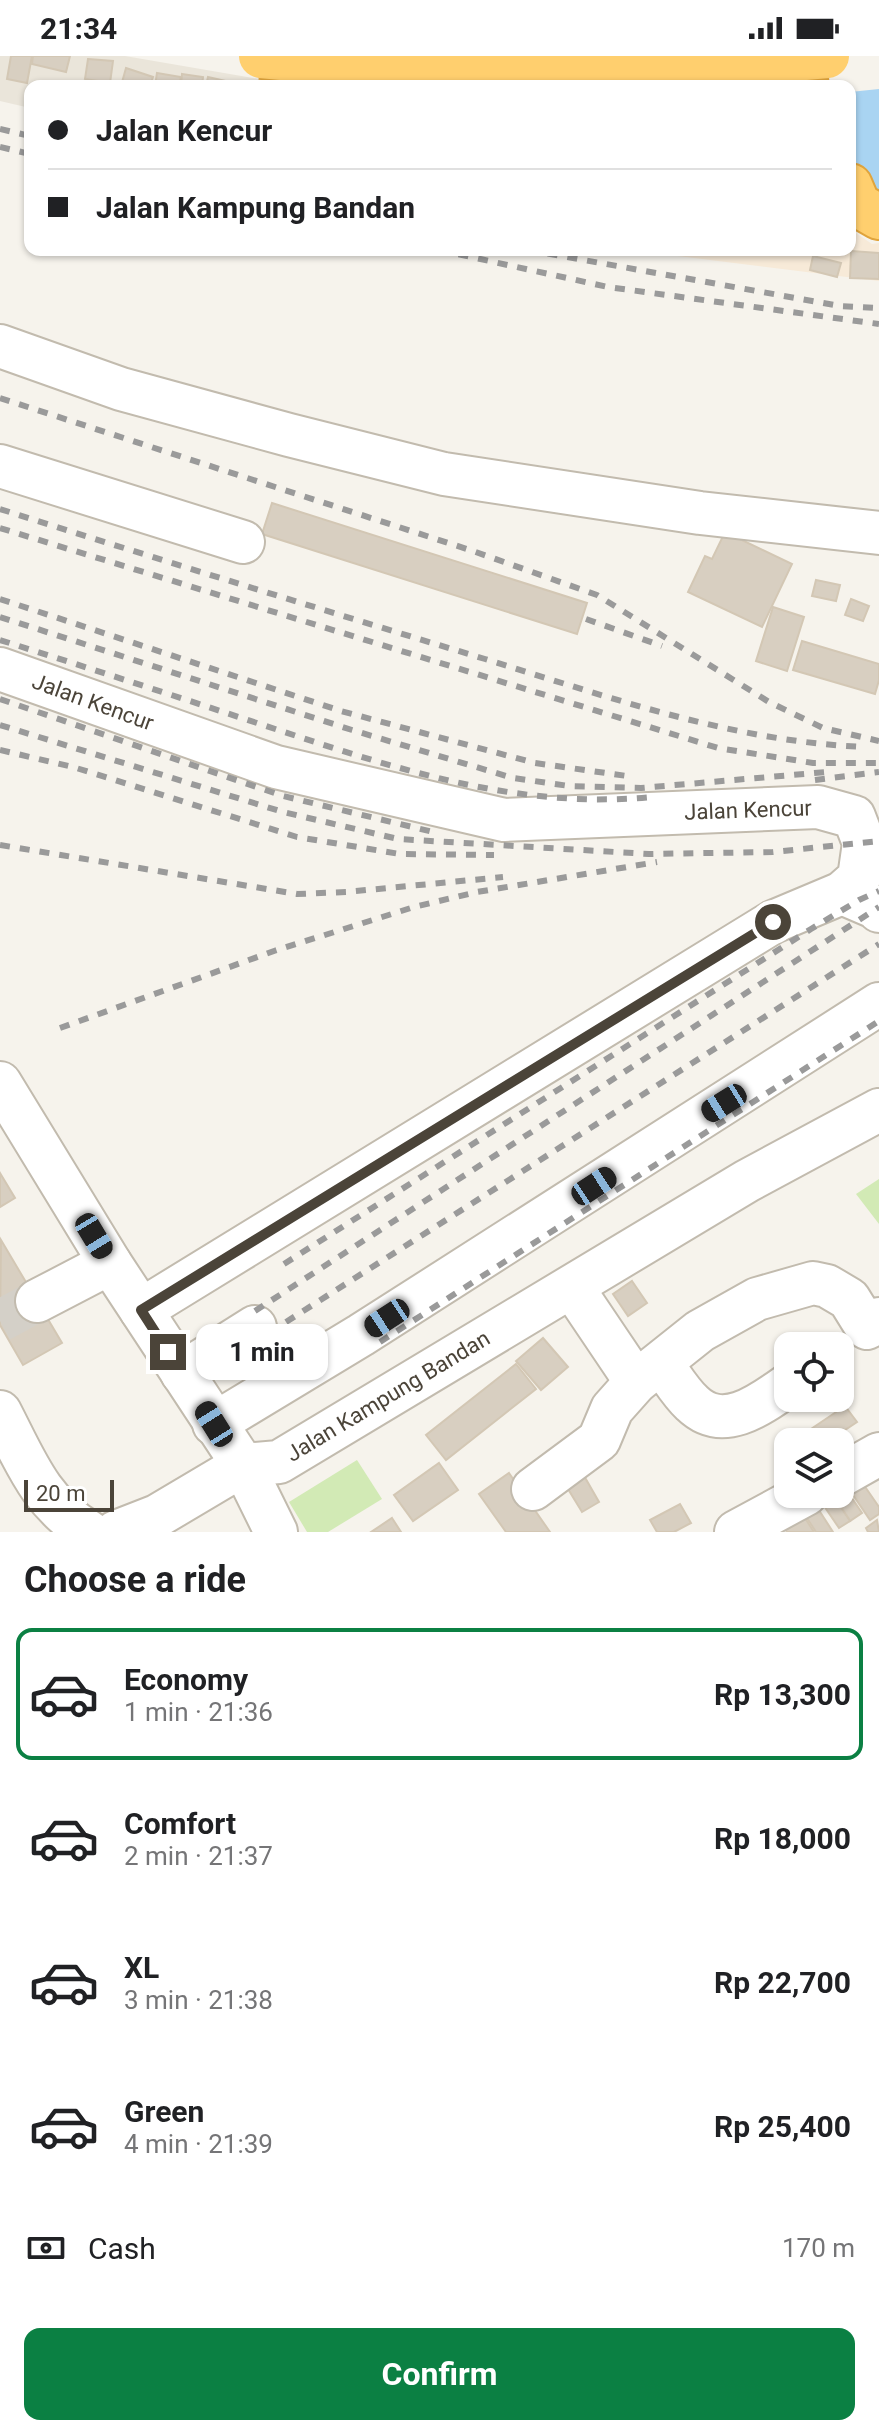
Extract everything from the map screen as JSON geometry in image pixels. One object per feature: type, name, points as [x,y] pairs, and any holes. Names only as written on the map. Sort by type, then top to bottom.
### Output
[{"type":"highway","points":[[261,56],[313,62],[504,71],[724,66],[827,56]]},
{"type":"highway","points":[[807,56],[812,80]]},
{"type":"street","points":[[0,346],[121,389],[444,474],[700,513],[879,533]]},
{"type":"street","points":[[0,466],[243,542]]},
{"type":"street","name":"Jalan Kencur","points":[[0,669],[276,767],[504,820],[818,807],[854,817],[864,843],[859,878],[842,893]]},
{"type":"street","points":[[141,1310],[773,922],[842,893],[879,911]]},
{"type":"street","points":[[214,1424],[361,1335],[879,1004]]},
{"type":"street","points":[[5,1100],[243,1465],[276,1532]]},
{"type":"street","name":"Jalan Kampung Bandan","points":[[243,1465],[279,1462],[747,1181],[879,1110]]},
{"type":"street","points":[[37,1301],[110,1263]]},
{"type":"street","points":[[533,1489],[599,1440],[612,1409],[648,1372],[700,1331],[757,1299],[813,1283],[827,1286],[849,1299],[862,1331]]},
{"type":"street","points":[[572,1287],[648,1372],[692,1404],[716,1417],[749,1410],[774,1394]]},
{"type":"street","points":[[182,1373],[255,1327]]},
{"type":"street","points":[[0,1412],[45,1496],[69,1520],[89,1532]]},
{"type":"street","points":[[854,1468],[879,1454]]},
{"type":"street","points":[[116,1532],[157,1516],[243,1465]]},
{"type":"street","points":[[736,1532],[780,1508]]},
{"type":"shaded area","points":[[0,56],[125,56],[265,80],[24,80],[24,107],[0,101]]},
{"type":"shaded area","points":[[856,233],[872,244],[879,243],[879,281],[678,256],[856,256]]},
{"type":"green space","points":[[879,1179],[879,1224],[856,1194]]},
{"type":"green space","points":[[357,1460],[382,1499],[328,1532],[307,1532],[289,1502]]},
{"type":"water","points":[[879,89],[879,192],[856,195],[856,91]]},
{"type":"building","points":[[11,56],[32,56],[28,80],[24,82],[7,79]]},
{"type":"building","points":[[33,56],[70,56],[66,72],[32,64]]},
{"type":"building","points":[[88,59],[113,61],[110,80],[85,79]]},
{"type":"building","points":[[126,68],[153,77],[152,80],[123,80]]},
{"type":"building","points":[[157,73],[181,77],[180,80],[156,80]]},
{"type":"building","points":[[182,74],[203,77],[203,80],[182,80]]},
{"type":"building","points":[[856,251],[879,253],[879,279],[850,278],[851,256],[856,256]]},
{"type":"building","points":[[813,256],[841,263],[837,277],[810,270]]},
{"type":"building","points":[[272,503],[587,603],[577,634],[262,534]]},
{"type":"building","points":[[725,532],[792,564],[762,627],[688,592],[705,556],[712,559]]},
{"type":"building","points":[[816,580],[840,585],[836,601],[812,596]]},
{"type":"building","points":[[851,599],[869,606],[863,621],[845,615]]},
{"type":"building","points":[[773,607],[804,617],[787,671],[756,661]]},
{"type":"building","points":[[802,641],[879,664],[875,694],[793,670]]},
{"type":"building","points":[[0,1173],[15,1198],[0,1207]]},
{"type":"building","points":[[1,1240],[62,1343],[23,1365],[0,1325]]},
{"type":"building","points":[[632,1281],[647,1303],[628,1316],[613,1294]]},
{"type":"building","points":[[543,1338],[568,1367],[541,1390],[516,1361]]},
{"type":"building","points":[[516,1364],[536,1389],[446,1460],[426,1435]]},
{"type":"building","points":[[836,1412],[850,1412],[857,1422],[848,1428],[812,1428]]},
{"type":"building","points":[[439,1463],[458,1490],[413,1521],[394,1495]]},
{"type":"building","points":[[509,1473],[550,1532],[506,1532],[479,1494]]},
{"type":"building","points":[[583,1474],[599,1502],[582,1512],[565,1484]]},
{"type":"building","points":[[859,1478],[879,1507],[879,1514],[870,1520],[854,1496],[854,1481]]},
{"type":"building","points":[[854,1501],[862,1513],[850,1521],[841,1508],[854,1508]]},
{"type":"building","points":[[680,1504],[691,1523],[674,1532],[657,1532],[650,1520]]},
{"type":"building","points":[[818,1508],[833,1532],[816,1532],[803,1512]]},
{"type":"building","points":[[825,1508],[841,1508],[850,1521],[839,1528]]},
{"type":"building","points":[[392,1518],[401,1532],[371,1532]]},
{"type":"building","points":[[805,1518],[814,1532],[787,1532],[786,1530]]},
{"type":"building","points":[[877,1520],[879,1532],[868,1532],[866,1528]]},
{"type":"tunnel","points":[[0,1321],[37,1301]]},
{"type":"railway","points":[[0,129],[24,135]]},
{"type":"railway","points":[[0,147],[24,153]]},
{"type":"railway","points":[[466,256],[608,287],[879,324]]},
{"type":"railway","points":[[561,256],[840,306],[879,308]]},
{"type":"railway","points":[[0,398],[473,551],[597,595],[769,702],[823,728],[879,741]]},
{"type":"railway","points":[[0,509],[672,715],[768,736],[866,747]]},
{"type":"railway","points":[[0,528],[718,748],[813,763],[879,763]]},
{"type":"railway","points":[[0,599],[341,711],[535,763],[634,777]]},
{"type":"railway","points":[[0,617],[352,730],[513,778],[569,786],[641,788],[827,772]]},
{"type":"railway","points":[[586,619],[662,646]]},
{"type":"railway","points":[[0,640],[361,757],[456,782],[552,797],[652,797]]},
{"type":"railway","points":[[0,699],[283,796],[433,832]]},
{"type":"railway","points":[[0,725],[283,812],[398,839],[649,854],[773,852],[879,841]]},
{"type":"railway","points":[[0,750],[73,767],[297,837],[400,854],[494,855]]},
{"type":"railway","points":[[815,780],[879,772]]},
{"type":"railway","points":[[0,845],[297,894],[503,877]]},
{"type":"railway","points":[[60,1028],[274,951],[414,907],[477,892],[657,862]]},
{"type":"railway","points":[[284,1264],[811,929],[879,891]]},
{"type":"railway","points":[[255,1311],[879,907]]},
{"type":"railway","points":[[286,1322],[879,944]]},
{"type":"railway","points":[[380,1342],[879,1021]]},
{"type":"route","points":[[168,1352],[141,1310],[773,922]]}]
